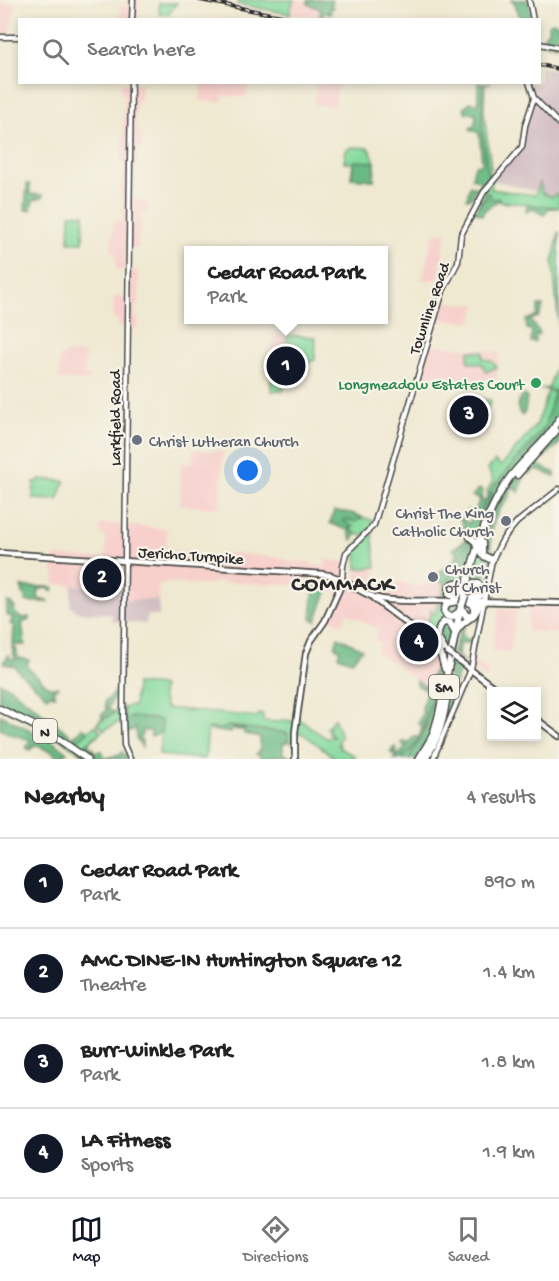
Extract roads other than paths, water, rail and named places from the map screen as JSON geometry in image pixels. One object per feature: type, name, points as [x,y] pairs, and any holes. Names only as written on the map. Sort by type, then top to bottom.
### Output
[{"type":"highway","name":"SM","points":[[420,759],[435,729],[463,601],[477,549],[497,497],[510,477],[559,419]]},
{"type":"highway","name":"SM","points":[[463,601],[483,534],[494,510],[508,487],[549,441],[559,426]]},
{"type":"highway","points":[[477,549],[476,542],[470,537],[476,538],[483,534]]},
{"type":"highway","points":[[483,534],[482,554],[491,561]]},
{"type":"highway","points":[[473,565],[481,559],[491,561]]},
{"type":"highway","points":[[455,635],[460,626],[475,615],[479,604],[484,601]]},
{"type":"highway","points":[[447,652],[437,637],[441,624],[446,622],[452,624],[455,635]]},
{"type":"highway","name":"SM","points":[[426,759],[442,724],[455,635]]},
{"type":"highway","points":[[432,643],[443,658],[445,681]]},
{"type":"highway","name":"N","points":[[0,711],[53,739],[80,759]]},
{"type":"highway","name":"N","points":[[0,711],[53,735],[87,759]]},
{"type":"highway","points":[[426,759],[438,740],[442,740]]},
{"type":"main road","points":[[132,18],[133,0]]},
{"type":"main road","points":[[529,0],[533,18]]},
{"type":"main road","points":[[0,37],[18,37]]},
{"type":"main road","points":[[541,44],[559,48]]},
{"type":"main road","name":"Larkfield Road","points":[[130,759],[126,753],[123,718],[131,84]]},
{"type":"main road","points":[[531,84],[535,97],[559,124]]},
{"type":"main road","name":"Townline Road","points":[[343,580],[346,555],[374,525],[443,291],[458,262],[461,235],[485,190],[522,147],[525,126],[535,97]]},
{"type":"main road","points":[[434,759],[471,670],[491,561],[503,539],[517,522],[559,489]]},
{"type":"main road","name":"Jericho Turnpike","points":[[0,553],[323,574],[343,580],[361,591],[388,601],[559,603]]},
{"type":"main road","points":[[295,759],[295,732],[306,653],[312,639],[325,622],[343,580]]},
{"type":"main road","name":"Jericho Turnpike","points":[[361,591],[388,601]]},
{"type":"main road","points":[[376,598],[432,643],[447,652]]},
{"type":"main road","points":[[388,601],[454,658],[492,687]]},
{"type":"main road","points":[[541,723],[559,737]]},
{"type":"railway","points":[[200,0],[292,18]]},
{"type":"railway","points":[[541,65],[559,69]]},
{"type":"place","name":"Cedar Road Park","points":[[286,366]]},
{"type":"place","name":"Longmeadow Estates Court","points":[[536,383]]},
{"type":"place","name":"Burr-Winkle Park","points":[[469,415]]},
{"type":"place","name":"Christ Lutheran Church","points":[[137,440]]},
{"type":"place","name":"Christ The King Catholic Church","points":[[506,521]]},
{"type":"place","name":"Church of Christ","points":[[433,577]]},
{"type":"place","name":"AMC DINE-IN Huntington Square 12","points":[[102,578]]},
{"type":"place","name":"LA Fitness","points":[[419,642]]},
{"type":"district","name":"COMMACK","points":[[343,582]]}]
